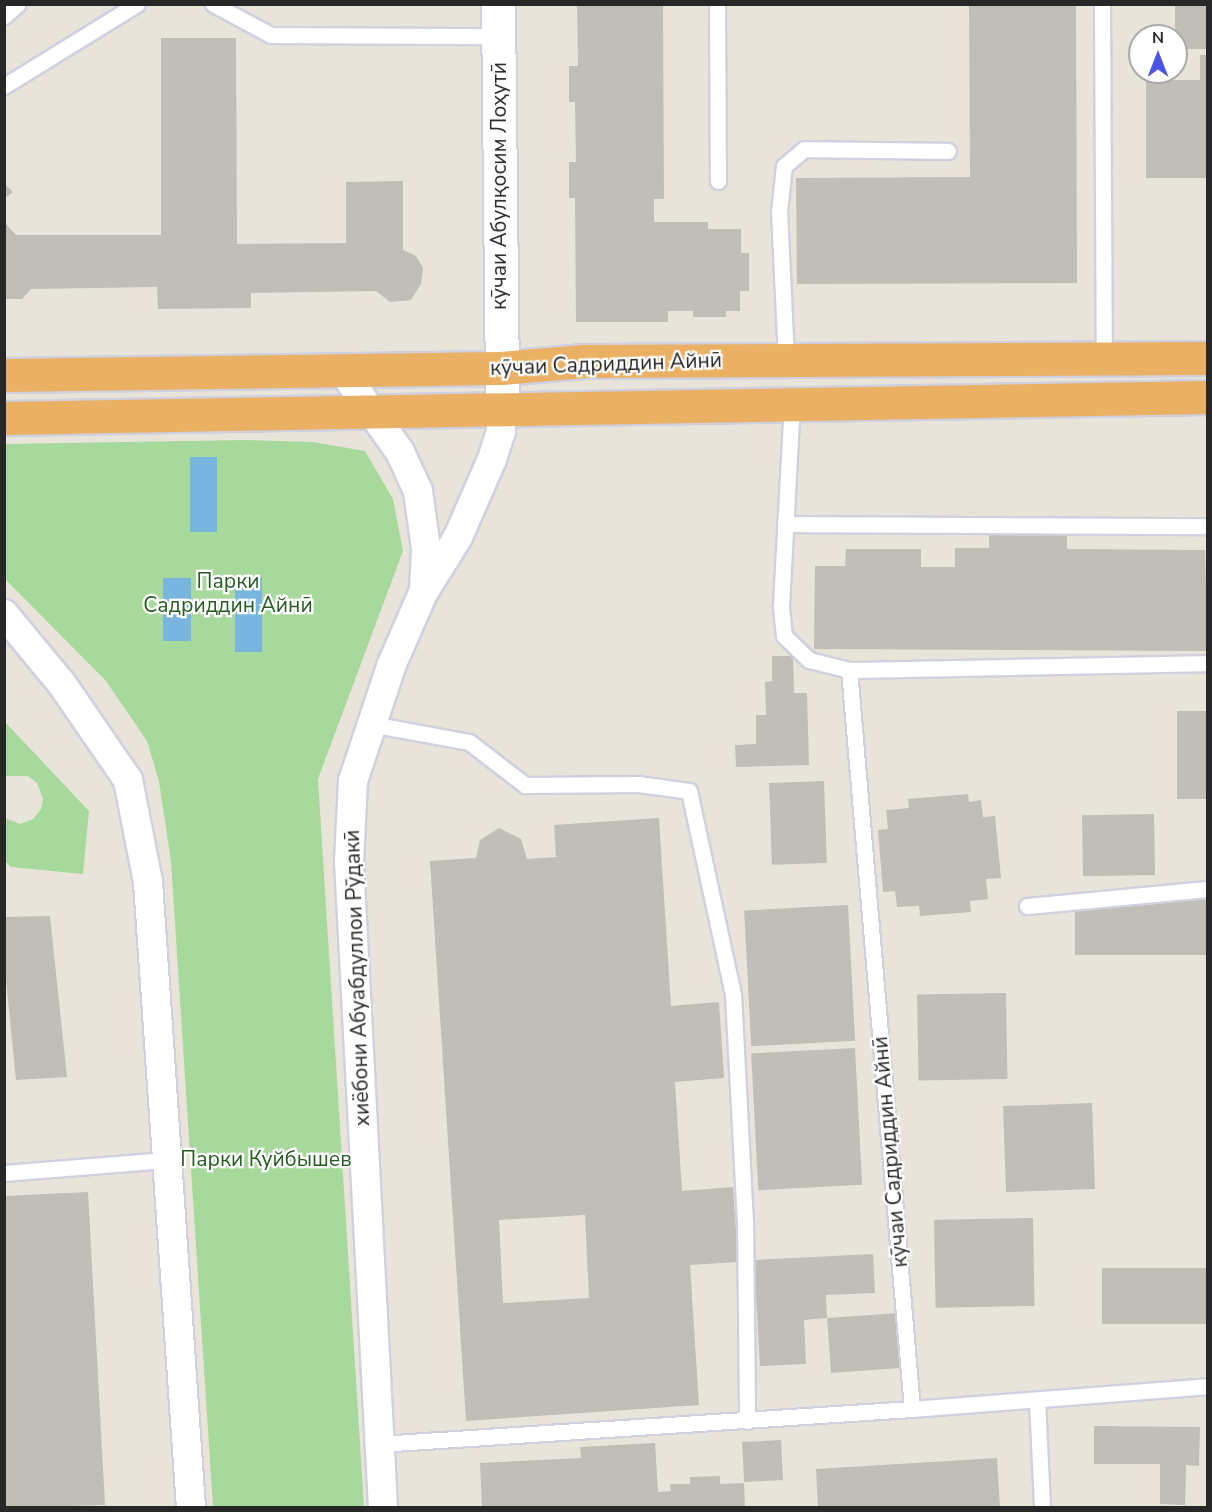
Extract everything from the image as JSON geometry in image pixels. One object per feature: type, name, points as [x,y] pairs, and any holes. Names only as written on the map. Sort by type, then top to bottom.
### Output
[{"type":"highway","name":"кӯчаи Садриддин Айнӣ","points":[[4,375],[501,368],[584,361],[1208,358]]},
{"type":"highway","name":"кӯчаи Садриддин Айнӣ","points":[[4,418],[1208,397]]},
{"type":"street","name":"кӯчаи Абулқосим Лоҳутӣ","points":[[498,20],[502,408]]},
{"type":"street","points":[[342,370],[400,452],[418,491],[426,549],[423,592]]},
{"type":"street","name":"хиёбони Абуабдуллои Рӯдакӣ","points":[[383,1508],[348,862],[353,781],[371,724],[423,592],[458,537],[488,468],[501,432],[502,408]]},
{"type":"street","points":[[4,614],[62,684],[128,780],[148,882],[191,1508]]},
{"type":"lane","points":[[4,16],[18,4]]},
{"type":"lane","points":[[4,86],[137,4]]},
{"type":"lane","points":[[213,4],[271,35],[498,20]]},
{"type":"lane","points":[[717,4],[718,181]]},
{"type":"lane","points":[[1102,4],[1104,358]]},
{"type":"lane","points":[[786,359],[779,212],[784,166],[804,149],[948,151]]},
{"type":"lane","points":[[792,403],[781,605],[784,636],[809,660],[849,670],[1208,663]]},
{"type":"lane","points":[[785,524],[1208,526]]},
{"type":"lane","name":"кӯчаи Садриддин Айнӣ","points":[[849,670],[912,1409]]},
{"type":"lane","points":[[371,724],[469,742],[525,785],[638,784],[689,791],[733,994],[745,1220],[747,1421]]},
{"type":"lane","points":[[1027,906],[1208,889]]},
{"type":"lane","points":[[4,1173],[167,1160]]},
{"type":"lane","points":[[379,1444],[747,1421],[1208,1386]]},
{"type":"lane","points":[[1037,1400],[1041,1508]]},
{"type":"green space","points":[[245,440],[313,442],[365,451],[393,499],[403,551],[318,779],[364,1507],[213,1507],[171,862],[159,781],[147,741],[106,681],[5,579],[5,444]]},
{"type":"green space","points":[[5,722],[89,811],[83,874],[11,867],[5,861],[5,818],[20,824],[33,819],[41,809],[43,799],[37,783],[28,776],[5,776]]},
{"type":"water","points":[[190,457],[217,457],[217,532],[190,532]]},
{"type":"water","points":[[235,577],[262,577],[262,652],[235,652]]},
{"type":"water","points":[[163,578],[191,578],[191,641],[163,641]]},
{"type":"building","points":[[577,4],[663,4],[664,199],[654,199],[654,222],[708,222],[708,229],[741,229],[741,253],[749,253],[749,291],[740,291],[740,311],[726,311],[726,317],[693,317],[693,311],[668,311],[668,322],[576,322],[575,198],[569,198],[569,162],[576,162],[575,102],[569,102],[569,66],[578,66]]},
{"type":"building","points":[[969,4],[1076,4],[1077,283],[797,284],[796,178],[970,177]]},
{"type":"building","points":[[1175,5],[1208,5],[1208,49],[1188,49],[1188,24],[1175,24]]},
{"type":"building","points":[[161,38],[236,38],[237,244],[346,243],[346,182],[403,181],[403,250],[416,256],[423,268],[421,284],[411,300],[390,302],[376,291],[251,293],[251,308],[158,309],[157,287],[31,289],[22,299],[4,299],[4,222],[16,235],[161,235]]},
{"type":"building","points":[[1200,55],[1208,55],[1208,178],[1146,178],[1146,84],[1188,84],[1188,80],[1200,80]]},
{"type":"building","points":[[4,183],[13,192],[4,199]]},
{"type":"building","points":[[989,530],[1067,530],[1067,549],[1205,550],[1208,651],[814,649],[815,566],[845,566],[846,549],[921,549],[921,567],[955,567],[955,548],[989,548]]},
{"type":"building","points":[[772,656],[793,656],[794,693],[807,693],[809,765],[736,767],[735,745],[756,744],[756,715],[766,715],[765,682],[772,681]]},
{"type":"building","points":[[1177,711],[1208,711],[1208,799],[1177,799]]},
{"type":"building","points":[[824,781],[827,863],[772,865],[769,783]]},
{"type":"building","points":[[968,794],[969,802],[981,800],[983,817],[995,816],[1001,878],[986,879],[988,899],[970,901],[971,912],[920,916],[919,906],[897,907],[895,891],[883,892],[878,830],[888,829],[886,810],[909,808],[908,799]]},
{"type":"building","points":[[1154,814],[1155,875],[1083,876],[1082,815]]},
{"type":"building","points":[[659,818],[671,1006],[719,1002],[724,1078],[675,1082],[682,1191],[733,1187],[738,1262],[690,1265],[699,1405],[466,1421],[430,861],[476,858],[480,840],[499,828],[521,839],[527,859],[556,857],[554,825]],"holes":[[[585,1215],[589,1298],[503,1303],[499,1220]]]},
{"type":"building","points":[[1075,900],[1208,900],[1208,955],[1075,955]]},
{"type":"building","points":[[848,905],[855,1041],[751,1046],[744,910]]},
{"type":"building","points":[[50,916],[67,1077],[16,1080],[4,960],[4,917]]},
{"type":"building","points":[[1006,993],[1008,1079],[919,1081],[917,995]]},
{"type":"building","points":[[855,1048],[862,1185],[758,1190],[751,1053]]},
{"type":"building","points":[[1092,1103],[1095,1189],[1006,1192],[1003,1106]]},
{"type":"building","points":[[88,1192],[105,1505],[4,1508],[4,1196]]},
{"type":"building","points":[[1033,1218],[1035,1306],[936,1308],[934,1220]]},
{"type":"building","points":[[873,1254],[875,1293],[826,1295],[827,1318],[804,1320],[806,1364],[760,1366],[754,1260]]},
{"type":"building","points":[[1102,1268],[1208,1268],[1208,1324],[1102,1324]]},
{"type":"building","points":[[899,1313],[903,1368],[831,1373],[827,1318]]},
{"type":"building","points":[[1094,1426],[1200,1427],[1199,1466],[1186,1465],[1185,1505],[1160,1504],[1160,1464],[1094,1464]]},
{"type":"building","points":[[781,1440],[783,1480],[744,1482],[742,1442]]},
{"type":"building","points":[[655,1443],[658,1492],[671,1491],[670,1484],[690,1484],[690,1477],[720,1476],[720,1484],[744,1483],[745,1508],[482,1508],[480,1463],[581,1458],[580,1447]]},
{"type":"building","points":[[997,1458],[1000,1508],[818,1508],[816,1469]]},
{"type":"park label","name":"Парки Садриддин Айнӣ","points":[[228,593]]},
{"type":"park label","name":"Парки Куйбышев","points":[[266,1159]]}]
